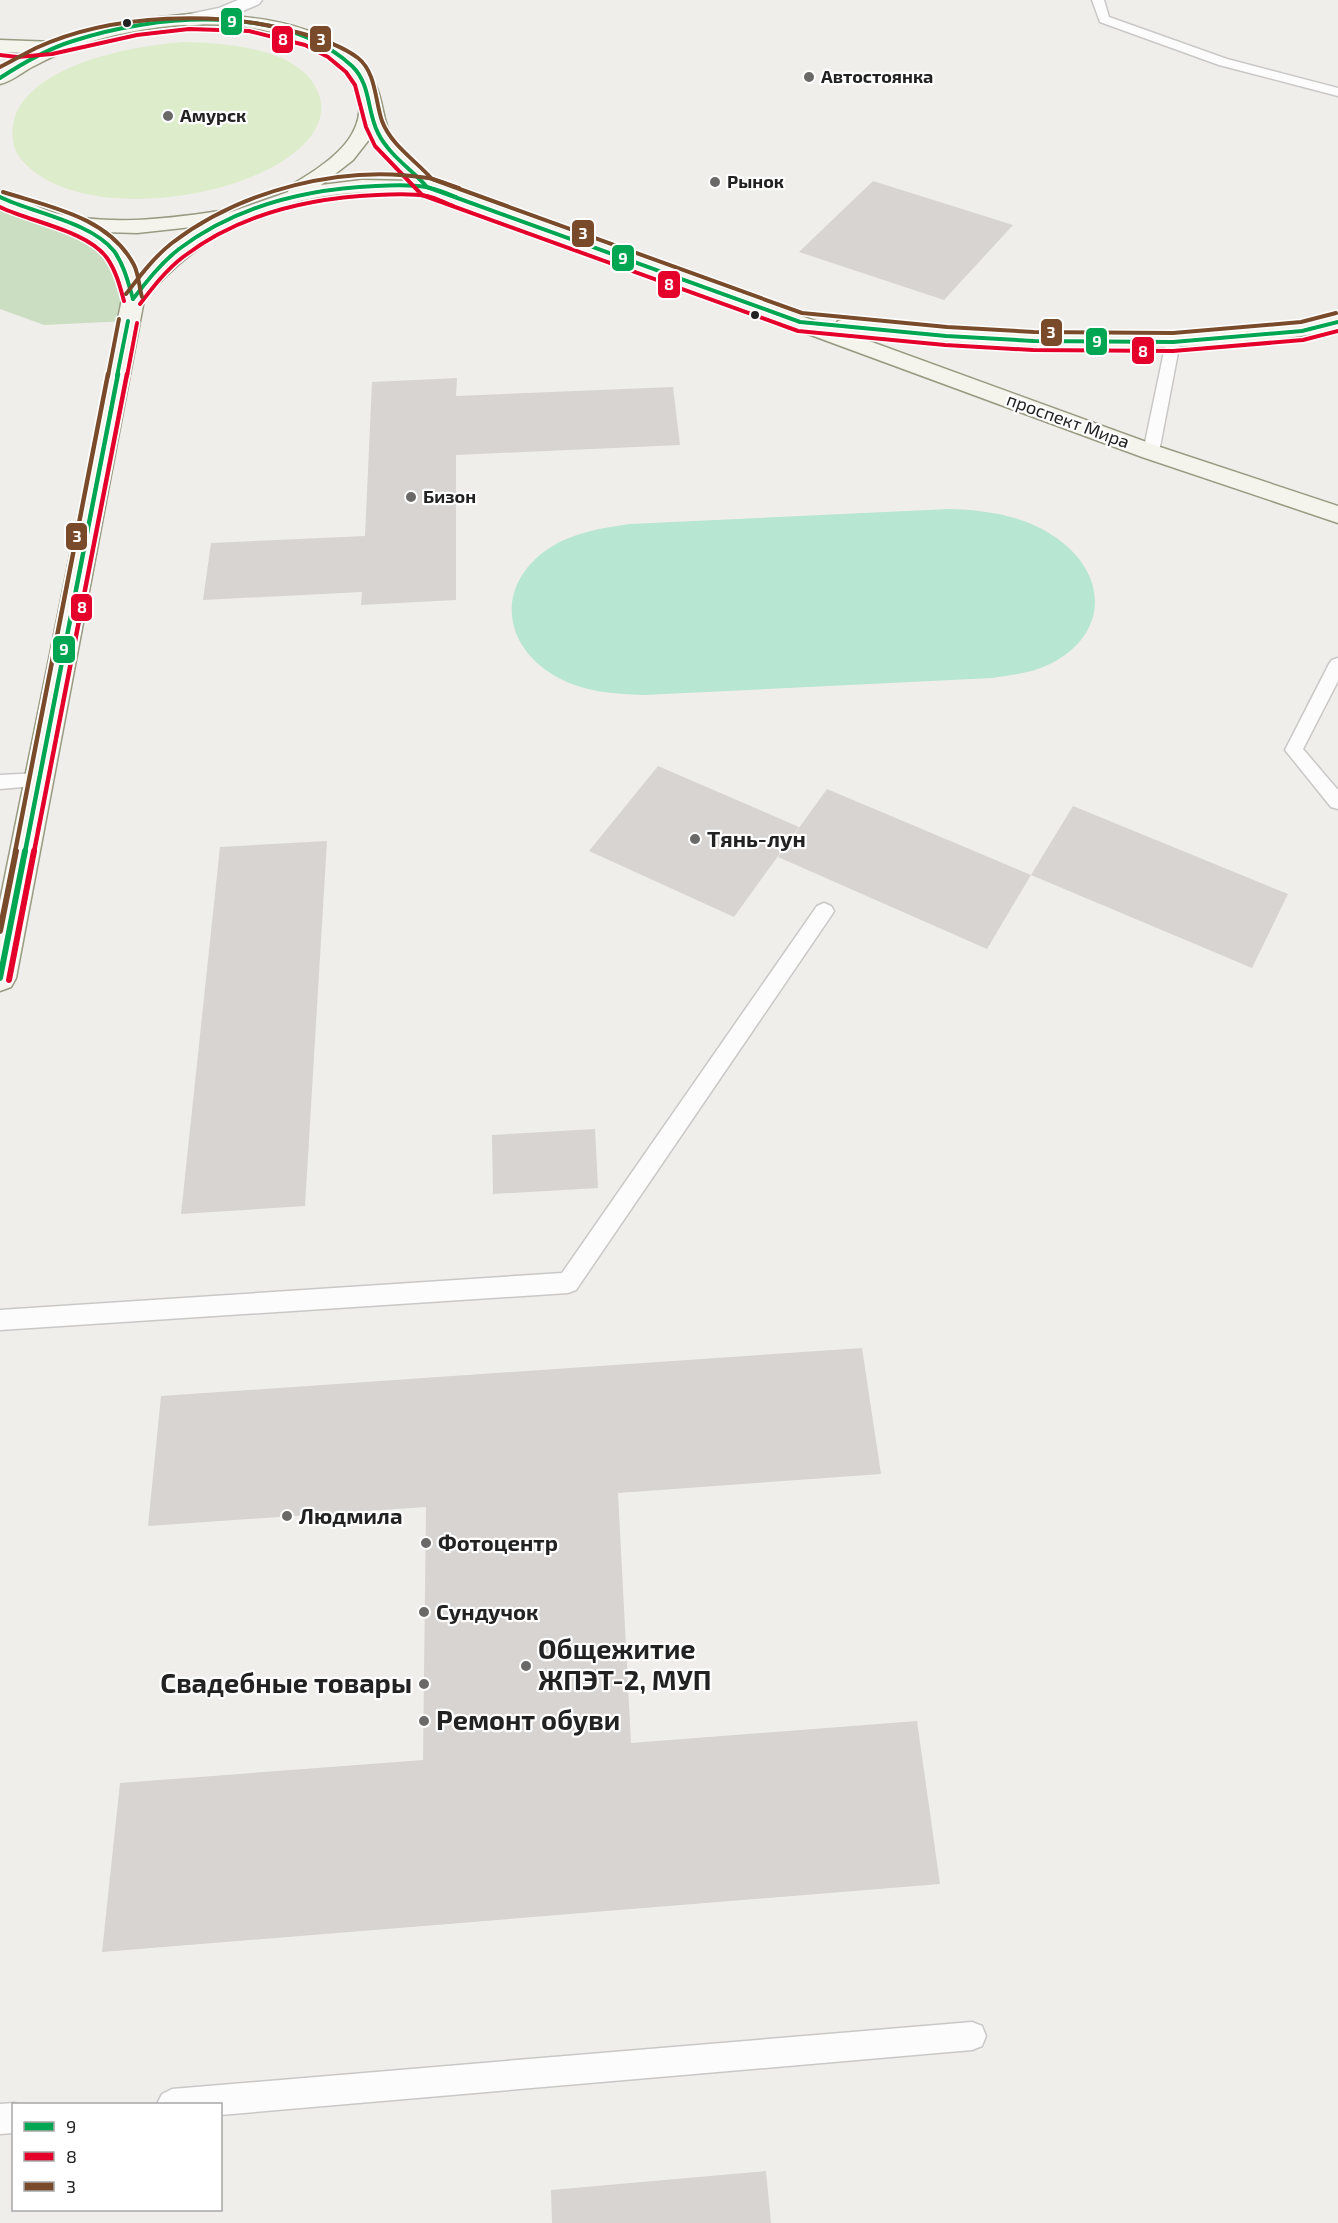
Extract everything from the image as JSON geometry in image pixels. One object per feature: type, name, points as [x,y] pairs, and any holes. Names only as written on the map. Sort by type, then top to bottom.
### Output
[{"type":"main road","points":[[0,46],[45,46],[151,23],[187,20],[244,22],[285,30],[320,43],[335,51],[352,65],[364,82],[372,116],[388,149],[421,178],[427,187]]},
{"type":"main road","points":[[0,77],[23,62],[83,37]]},
{"type":"main road","points":[[0,52],[5,62],[0,77]]},
{"type":"main road","points":[[133,299],[162,264],[181,248],[232,218],[296,191],[324,174],[346,156],[361,138],[369,118],[370,100]]},
{"type":"main road","points":[[2,200],[36,213],[70,222],[107,226],[146,226],[226,216],[288,197],[341,188],[427,187],[800,322],[946,336],[1173,342],[1302,331],[1338,322]]},
{"type":"main road","points":[[0,978],[133,299],[131,283],[118,256],[89,231],[70,222]]},
{"type":"main road","name":"проспект Мира","points":[[800,322],[1150,452],[1338,514]]},
{"type":"street","points":[[187,20],[224,13],[255,0],[266,16],[285,30]]},
{"type":"lane","points":[[1098,0],[1104,19],[1224,62],[1338,92]]},
{"type":"lane","points":[[1150,452],[1173,342]]},
{"type":"lane","points":[[1338,664],[1294,750],[1338,802]]},
{"type":"lane","points":[[0,782],[39,780]]},
{"type":"lane","points":[[0,1320],[568,1283],[824,911]]},
{"type":"lane","points":[[184,2103],[972,2036]]},
{"type":"green space","points":[[182,42],[220,44],[262,51],[282,58],[299,68],[312,81],[320,98],[320,118],[311,136],[302,146],[276,165],[242,181],[203,192],[161,198],[119,198],[80,193],[46,180],[21,159],[13,140],[14,120],[24,101],[40,85],[61,72],[112,54]]},
{"type":"green space","points":[[0,200],[36,213],[118,256],[128,321],[44,325],[0,309]]},
{"type":"green space","points":[[949,509],[992,513],[1020,520],[1046,531],[1075,554],[1086,570],[1093,587],[1095,604],[1091,621],[1083,637],[1069,652],[1036,670],[992,678],[644,695],[598,691],[576,686],[555,676],[537,663],[523,647],[515,630],[512,613],[514,595],[521,577],[533,561],[551,547],[589,531],[630,524]]},
{"type":"building","points":[[873,181],[1013,225],[944,300],[799,252]]},
{"type":"building","name":"Бизон","points":[[457,378],[456,396],[673,387],[680,445],[456,455],[456,600],[361,605],[362,592],[203,600],[211,543],[365,536],[372,382]]},
{"type":"building","points":[[658,766],[799,827],[734,917],[589,851]]},
{"type":"building","points":[[827,789],[1031,875],[987,949],[778,857]]},
{"type":"building","points":[[1073,806],[1288,894],[1252,968],[1031,875]]},
{"type":"building","points":[[327,841],[305,1206],[181,1214],[220,847]]},
{"type":"building","points":[[595,1129],[598,1188],[493,1194],[492,1135]]},
{"type":"building","name":"Общежитие ЖПЭТ-2, МУП","points":[[862,1348],[881,1474],[618,1493],[631,1743],[917,1721],[940,1884],[102,1952],[120,1783],[423,1760],[426,1507],[148,1526],[161,1396]]},
{"type":"building","points":[[766,2171],[771,2223],[552,2223],[551,2190]]},
{"type":"transit line","name":"3","points":[[0,67],[38,47],[82,32],[130,22],[180,18],[230,20],[278,26],[321,39],[358,58],[369,74],[386,129],[396,143],[432,179],[802,313],[947,327],[1034,332],[1173,333],[1301,322],[1336,313]]},
{"type":"transit line","name":"9","points":[[0,78],[54,48],[105,32],[179,21],[218,20],[257,24],[293,32],[325,46],[352,66],[363,81],[378,133],[394,155],[427,187],[800,322],[946,336],[1034,341],[1173,342],[1302,331],[1338,322]]},
{"type":"transit line","name":"8","points":[[0,55],[17,57],[52,54],[137,35],[189,29],[249,31],[305,45],[328,57],[346,72],[355,85],[366,127],[375,146],[422,195],[798,331],[945,345],[1033,350],[1173,351],[1303,340],[1338,331]]},
{"type":"transit line","name":"3","points":[[126,294],[159,254],[172,243],[199,224],[260,196],[328,179],[362,176],[396,175],[428,178],[459,188]]},
{"type":"transit line","name":"9","points":[[133,299],[160,266],[179,249],[225,221],[275,201],[327,190],[399,185],[424,187],[456,197]]},
{"type":"transit line","name":"3","points":[[3,192],[77,216],[110,236],[124,249],[134,265],[142,297]]},
{"type":"transit line","name":"8","points":[[140,304],[171,267],[183,257],[228,229],[277,210],[329,199],[393,194],[427,196],[453,206]]},
{"type":"transit line","name":"9","points":[[0,197],[82,228],[99,237],[114,251],[125,271],[133,299]]},
{"type":"transit line","name":"8","points":[[0,207],[20,217],[77,236],[93,244],[106,257],[117,275],[124,301]]},
{"type":"transit line","name":"3","points":[[0,931],[119,319]]},
{"type":"transit line","name":"9","points":[[0,978],[128,321]]},
{"type":"transit line","name":"8","points":[[9,980],[137,323]]},
{"type":"place","name":"Автостоянка","points":[[809,77]]},
{"type":"place","name":"Амурск","points":[[168,116]]},
{"type":"place","name":"Рынок","points":[[715,182]]},
{"type":"place","name":"Бизон","points":[[411,497]]},
{"type":"place","name":"Тянь-лун","points":[[695,839]]},
{"type":"place","name":"Людмила","points":[[287,1516]]},
{"type":"place","name":"Фотоцентр","points":[[426,1543]]},
{"type":"place","name":"Сундучок","points":[[424,1612]]},
{"type":"place","name":"Общежитие ЖПЭТ-2, МУП","points":[[526,1666]]},
{"type":"place","name":"Свадебные товары","points":[[424,1684]]},
{"type":"place","name":"Ремонт обуви","points":[[424,1721]]}]
